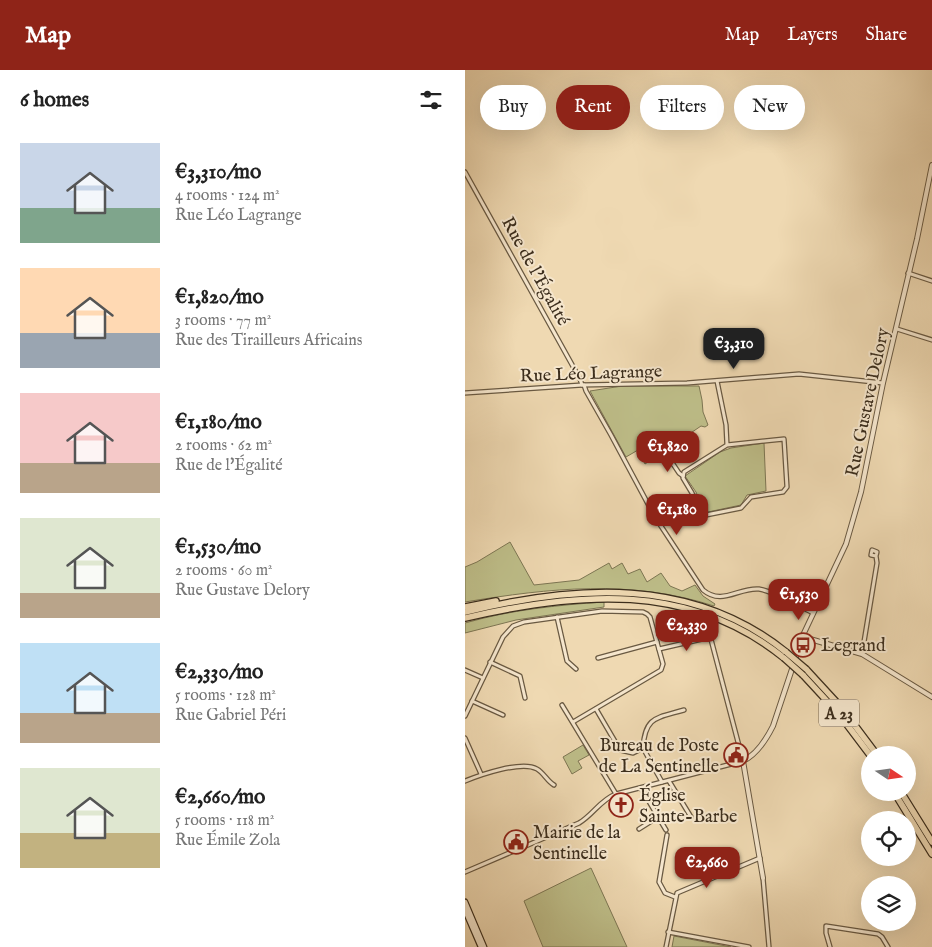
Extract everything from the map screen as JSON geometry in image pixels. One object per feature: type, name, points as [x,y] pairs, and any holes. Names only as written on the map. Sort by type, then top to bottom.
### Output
[{"type":"highway","name":"A 23","points":[[465,612],[518,601],[565,594],[598,592],[665,597],[700,605],[754,630],[785,655],[841,707],[870,746]]},
{"type":"highway","name":"A 23","points":[[465,618],[506,609],[561,601],[601,598],[647,600],[685,607],[717,618],[785,655]]},
{"type":"highway","points":[[465,607],[502,600],[518,601]]},
{"type":"highway","name":"A 23","points":[[805,672],[835,708],[863,746]]},
{"type":"highway","points":[[900,801],[932,854]]},
{"type":"highway","points":[[907,801],[932,842]]},
{"type":"highway","points":[[921,836],[932,860]]},
{"type":"main road","points":[[465,902],[483,947]]},
{"type":"main road","points":[[465,910],[483,947]]},
{"type":"street","name":"Rue Gustave Delory","points":[[743,761],[749,758],[766,739],[773,726],[803,637],[848,537],[861,492],[883,383],[920,229],[932,165]]},
{"type":"street","name":"Rue de l'Égalité","points":[[465,172],[611,434],[655,518],[700,587],[706,593],[715,597],[751,590],[762,590],[813,613]]},
{"type":"street","points":[[908,273],[932,281]]},
{"type":"street","points":[[897,329],[932,340]]},
{"type":"street","name":"Rue Léo Lagrange","points":[[465,393],[583,385],[683,384],[799,374],[883,383]]},
{"type":"street","points":[[717,381],[726,428],[727,445]]},
{"type":"street","points":[[667,456],[683,476],[702,513],[707,516],[741,508],[751,497],[785,490],[787,486],[784,440],[727,445],[684,472],[683,476]]},
{"type":"street","points":[[655,518],[694,496]]},
{"type":"street","points":[[863,654],[877,563],[876,556]]},
{"type":"street","points":[[465,716],[503,637],[513,626],[521,622],[602,611],[643,612],[650,617],[663,664],[660,671],[573,722]]},
{"type":"street","points":[[557,617],[568,662],[577,669]]},
{"type":"street","points":[[708,628],[743,761],[763,878],[769,947]]},
{"type":"street","points":[[659,649],[711,637]]},
{"type":"street","points":[[803,637],[863,654],[932,698]]},
{"type":"street","points":[[598,658],[657,642]]},
{"type":"street","points":[[490,662],[520,676],[525,698]]},
{"type":"street","points":[[465,670],[483,678]]},
{"type":"street","points":[[472,701],[503,715]]},
{"type":"street","points":[[562,704],[616,794]]},
{"type":"street","points":[[596,709],[620,750],[633,752],[643,748]]},
{"type":"street","points":[[662,782],[643,748],[647,727],[652,720],[684,710]]},
{"type":"street","points":[[465,738],[481,774]]},
{"type":"street","points":[[465,872],[579,823],[601,802],[616,794],[743,761]]},
{"type":"street","points":[[465,781],[481,774],[509,768],[532,767],[554,785]]},
{"type":"street","points":[[669,780],[691,817]]},
{"type":"street","points":[[641,788],[666,830]]},
{"type":"street","points":[[639,829],[658,817]]},
{"type":"street","points":[[667,835],[659,882],[665,893],[675,897]]},
{"type":"street","points":[[666,947],[675,897],[680,891],[760,858]]},
{"type":"street","points":[[830,947],[825,934],[826,926],[878,934],[888,947]]},
{"type":"street","points":[[668,932],[749,947]]},
{"type":"green space","points":[[622,386],[699,386],[703,412],[708,425],[705,427],[701,426],[645,464],[638,450],[626,457],[590,391]]},
{"type":"green space","points":[[764,443],[766,491],[747,495],[741,505],[708,512],[704,511],[696,492],[685,476],[720,452],[731,448]]},
{"type":"green space","points":[[510,542],[534,585],[579,580],[609,563],[612,569],[622,563],[628,574],[640,569],[647,582],[661,573],[670,586],[682,591],[695,585],[703,596],[715,604],[714,606],[652,592],[621,589],[559,590],[465,602],[465,567]]},
{"type":"green space","points":[[604,602],[604,607],[516,620],[465,633],[465,623],[482,618],[534,609]]},
{"type":"green space","points":[[583,745],[589,755],[578,761],[582,768],[572,774],[563,757]]},
{"type":"green space","points":[[591,868],[627,947],[543,947],[524,901]]},
{"type":"green space","points":[[674,936],[731,947],[672,947]]},
{"type":"place","name":"Legrand","points":[[803,645]]},
{"type":"place","name":"Bureau de Poste de La Sentinelle","points":[[736,755]]},
{"type":"place","name":"Église Sainte-Barbe","points":[[621,805]]},
{"type":"place","name":"Mairie de la Sentinelle","points":[[516,842]]}]
